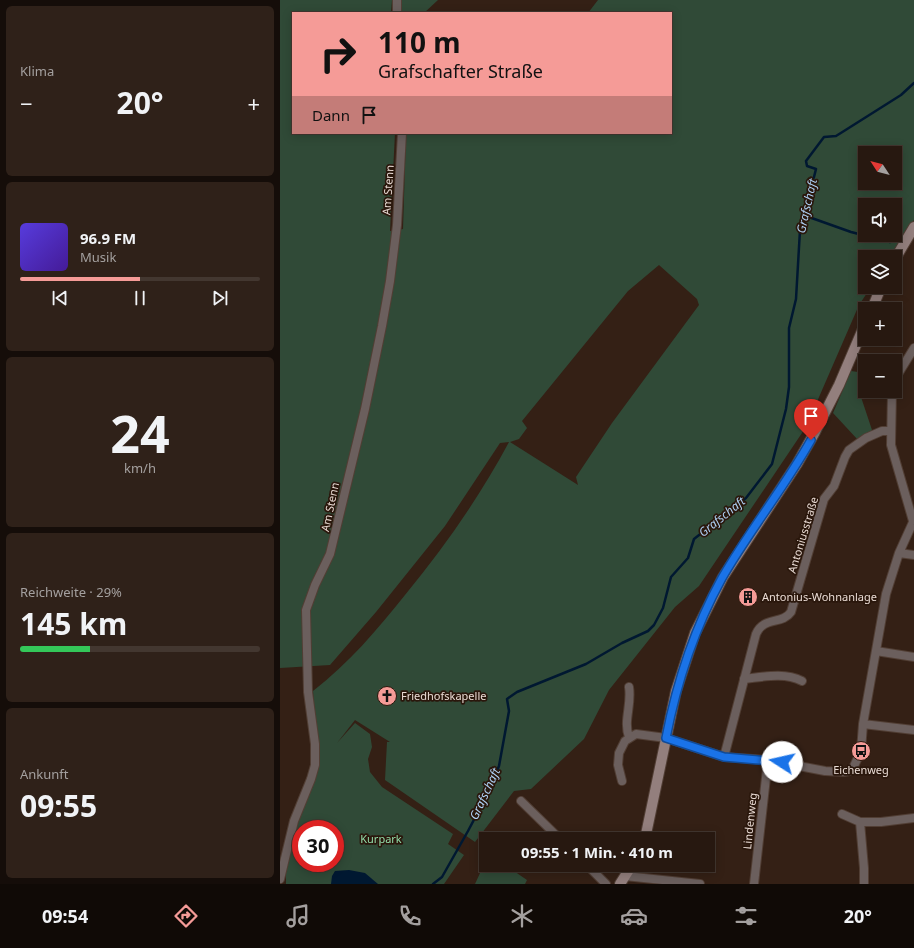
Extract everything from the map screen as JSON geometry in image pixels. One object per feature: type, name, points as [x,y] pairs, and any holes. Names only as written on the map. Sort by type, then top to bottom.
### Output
[{"type":"street","points":[[397,0],[397,12]]},
{"type":"street","name":"Am Stenn","points":[[280,879],[294,821],[315,765],[315,744],[308,692],[306,610],[312,591],[330,554],[365,409],[382,326],[390,281],[396,225],[402,134]]},
{"type":"street","points":[[902,250],[910,240],[914,227]]},
{"type":"street","points":[[646,832],[679,678],[702,617],[723,577],[797,464],[839,385],[858,340]]},
{"type":"street","points":[[902,367],[914,348]]},
{"type":"street","points":[[622,781],[618,759],[621,748],[629,737],[641,734],[666,738],[724,757],[768,760],[825,771],[844,772],[849,771],[854,766],[859,756],[884,599],[899,553],[914,520],[892,450],[892,398]]},
{"type":"street","name":"Antoniusstraße","points":[[724,757],[756,634],[764,623],[787,616],[791,612],[824,499],[834,486],[846,453],[854,445],[866,438],[882,432],[891,431]]},
{"type":"street","points":[[899,553],[914,555]]},
{"type":"street","points":[[876,651],[914,658]]},
{"type":"street","points":[[744,679],[783,676],[793,677],[802,681]]},
{"type":"street","points":[[629,687],[630,704],[626,728],[629,737]]},
{"type":"street","points":[[864,724],[914,730]]},
{"type":"street","name":"Lindenweg","points":[[754,884],[768,760]]},
{"type":"street","points":[[520,801],[553,832]]},
{"type":"street","points":[[842,814],[860,822],[881,822],[914,818]]},
{"type":"street","points":[[860,822],[864,884]]},
{"type":"street","points":[[594,872],[606,884]]},
{"type":"street","points":[[622,880],[700,884]]},
{"type":"green space","name":"Kurpark","points":[[280,0],[392,0],[391,12],[292,12],[292,134],[395,134],[390,231],[403,229],[406,134],[672,134],[672,12],[589,12],[598,0],[914,0],[914,220],[902,238],[902,198],[858,198],[858,242],[900,242],[895,250],[858,250],[858,294],[866,294],[861,302],[858,302],[858,307],[806,427],[699,586],[675,607],[609,690],[584,739],[531,789],[514,791],[483,832],[479,832],[479,837],[475,842],[385,780],[387,742],[390,742],[355,720],[337,743],[355,723],[370,734],[372,747],[368,759],[370,772],[382,787],[453,834],[448,844],[464,855],[444,884],[286,884],[286,866],[292,841],[292,872],[344,872],[344,820],[297,820],[317,752],[313,691],[339,669],[362,646],[420,577],[448,540],[486,483],[509,442],[500,443],[445,526],[376,612],[330,665],[280,668]],"holes":[[[659,265],[697,299],[699,305],[612,423],[576,477],[578,485],[510,442],[519,439],[527,428],[522,421],[628,291]]]},
{"type":"green space","points":[[399,0],[438,0],[425,12],[399,12]]},
{"type":"green space","points":[[851,371],[858,372],[858,398],[861,398],[873,433],[858,440],[833,413]]},
{"type":"green space","points":[[480,872],[515,872],[527,880],[525,884],[475,884]]},
{"type":"water","points":[[344,870],[365,873],[378,884],[331,884],[332,876],[334,872],[344,872]]},
{"type":"waterway","name":"Grafschaft","points":[[433,884],[442,877],[468,831],[486,797],[499,766],[509,711],[507,699],[517,692],[586,664],[622,643],[648,631],[654,625],[663,608],[671,577],[688,558],[694,539],[746,498],[772,464],[786,409],[789,387],[789,328],[796,299],[800,230],[808,210],[808,190],[816,169],[807,166],[806,161],[824,137],[836,136],[901,95],[914,83]]},
{"type":"waterway","points":[[806,216],[858,234]]},
{"type":"place","name":"Antonius-Wohnanlage","points":[[748,597]]},
{"type":"place","name":"Friedhofskapelle","points":[[387,696]]},
{"type":"place","name":"Eichenweg","points":[[861,751]]},
{"type":"route","points":[[782,762],[724,757],[666,738],[679,678],[687,653],[710,600],[739,551],[797,464],[811,440]]}]
